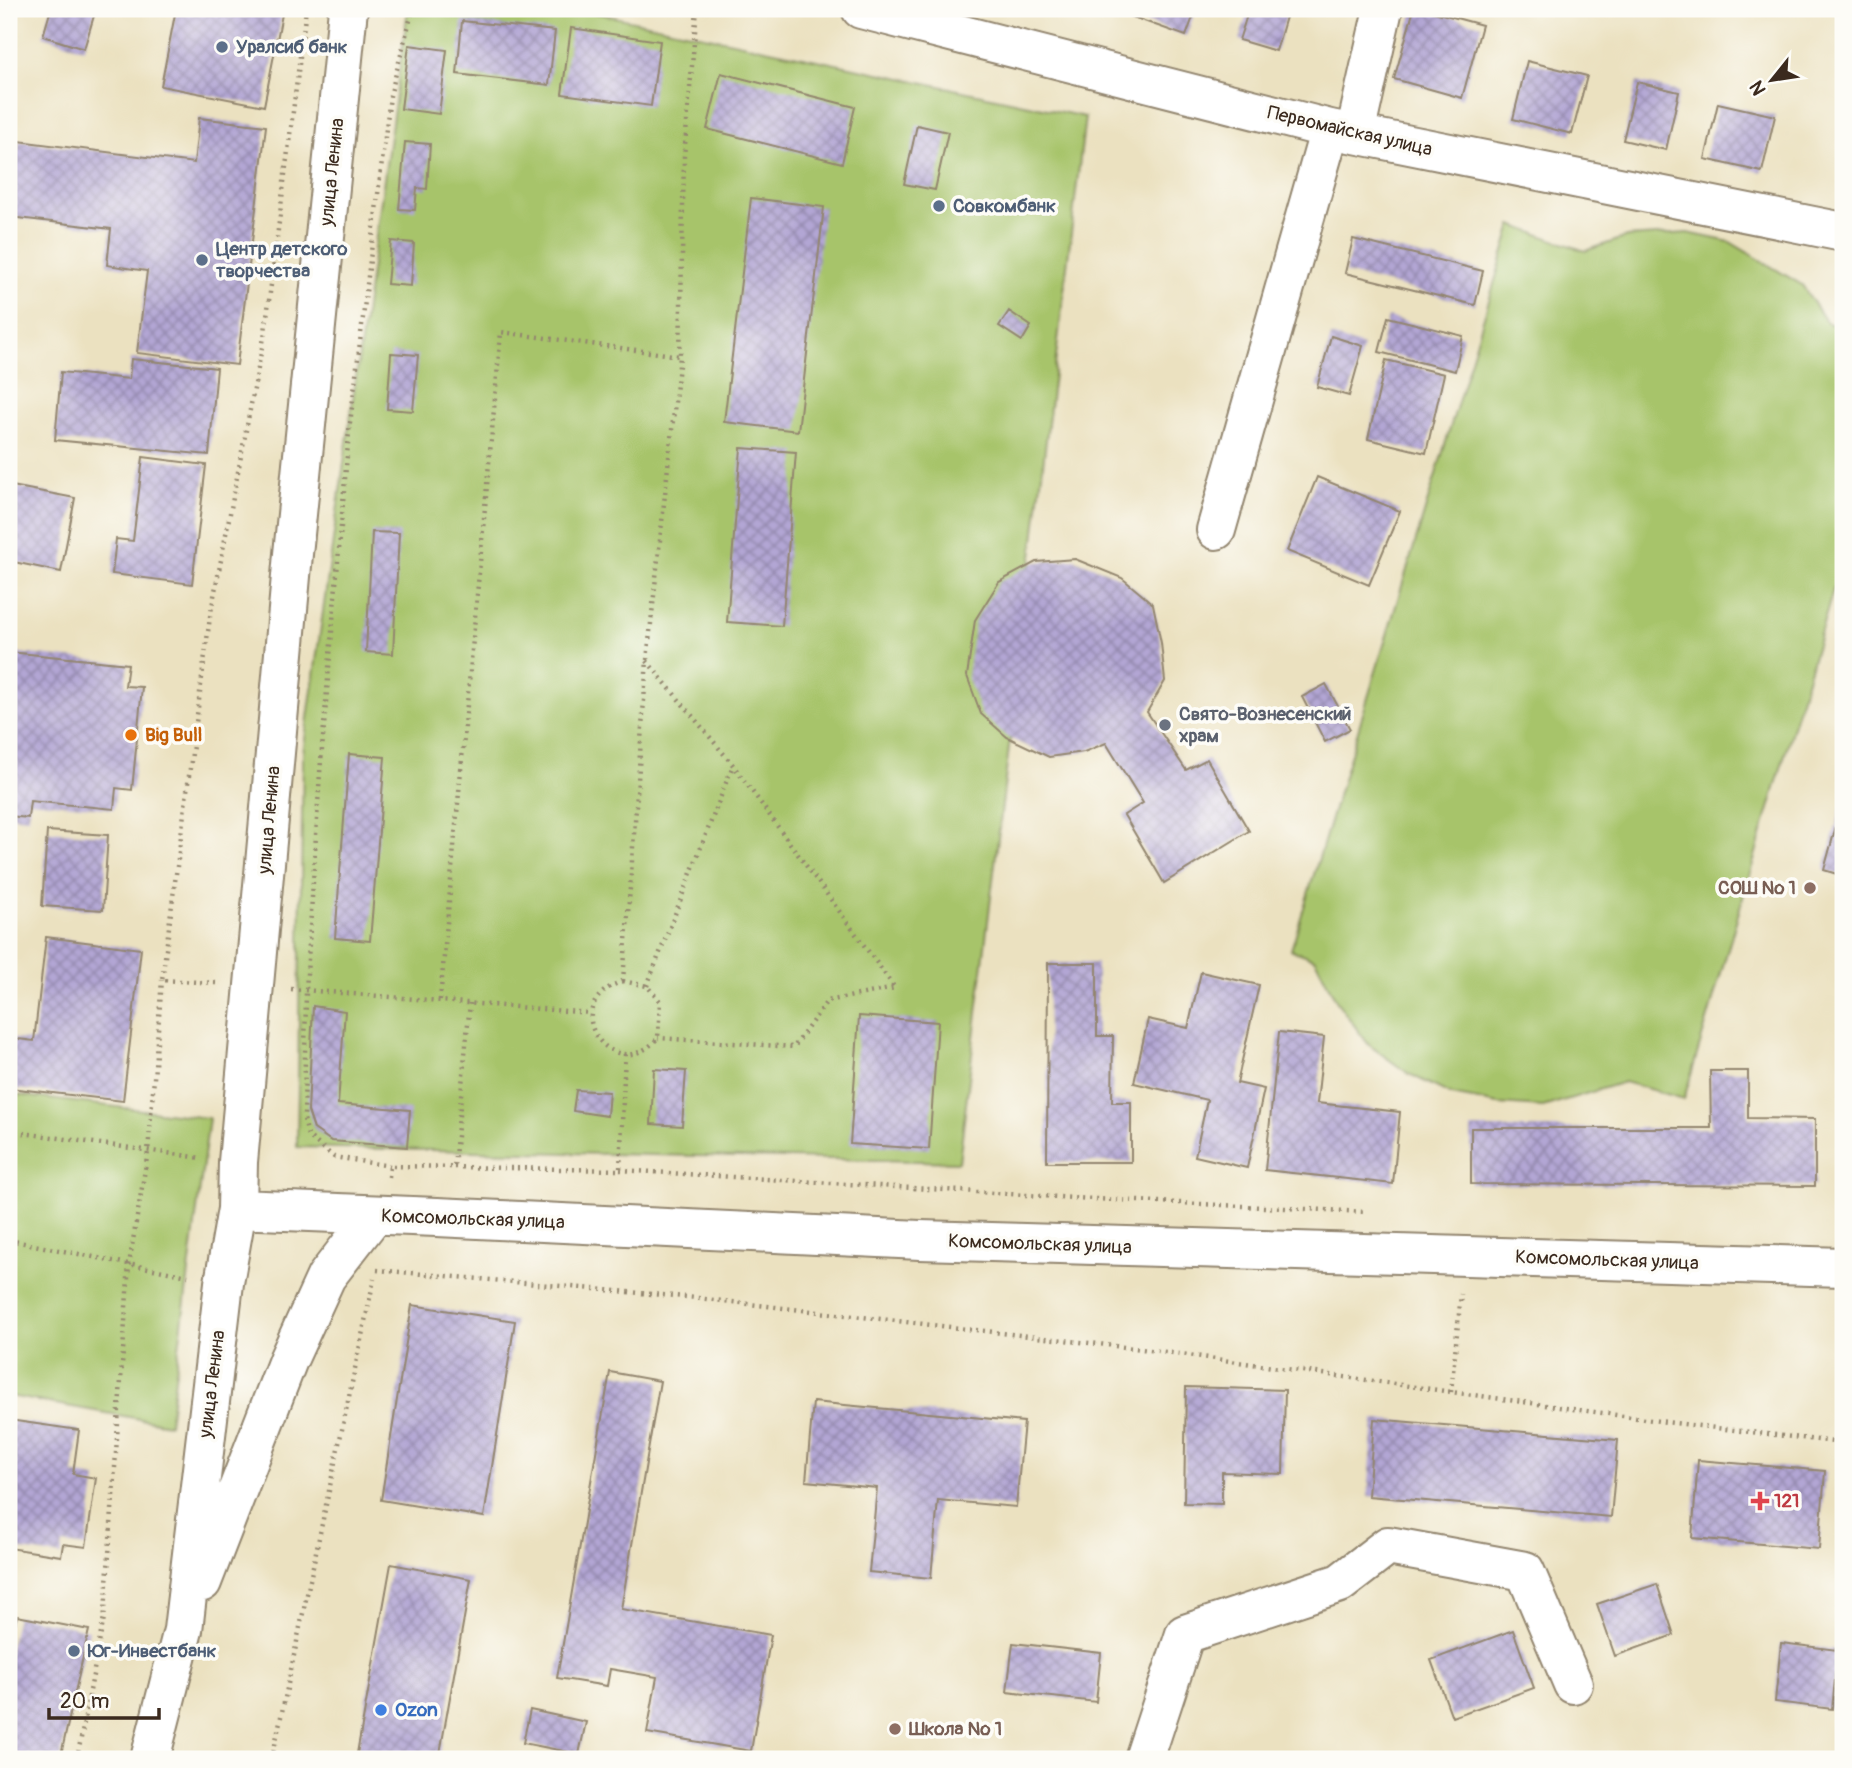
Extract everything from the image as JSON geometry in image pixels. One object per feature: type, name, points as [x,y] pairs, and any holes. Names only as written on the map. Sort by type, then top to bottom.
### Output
[{"type":"street","name":"улица Ленина","points":[[183,1630],[223,1283],[237,1209],[238,1162],[293,554],[348,9]]},
{"type":"street","name":"Первомайская улица","points":[[861,9],[1342,131],[1843,232]]},
{"type":"street","points":[[1216,530],[1383,9]]},
{"type":"street","name":"Комсомольская улица","points":[[237,1209],[920,1240],[1843,1268]]},
{"type":"street","name":"улица Ленина","points":[[150,1759],[183,1630],[288,1360],[326,1277],[381,1216]]},
{"type":"street","points":[[1144,1759],[1185,1634],[1340,1583],[1388,1546],[1525,1571],[1573,1684]]},
{"type":"path","points":[[78,1759],[105,1612],[129,1264],[148,1152],[162,980],[210,617],[265,332],[306,9]]},
{"type":"path","points":[[413,9],[390,96],[349,432],[326,680],[306,990],[304,1119],[308,1136],[334,1157],[390,1166],[620,1170],[1075,1198],[1372,1212]]},
{"type":"path","points":[[623,981],[647,660],[680,356],[684,156],[697,9]]},
{"type":"path","points":[[440,1000],[501,332],[680,356]]},
{"type":"path","points":[[647,660],[733,765],[895,988],[827,1001],[794,1047],[658,1038],[643,1051],[625,1054],[606,1048],[593,1033],[590,1013],[596,998],[608,986],[623,981],[647,986],[660,1001],[658,1038]]},
{"type":"path","points":[[647,986],[733,765]]},
{"type":"path","points":[[162,980],[590,1013]]},
{"type":"path","points":[[454,1167],[470,1003]]},
{"type":"path","points":[[620,1170],[625,1054]]},
{"type":"path","points":[[9,1131],[148,1152],[238,1162]]},
{"type":"path","points":[[272,1759],[376,1270],[381,1216],[390,1166]]},
{"type":"path","points":[[9,1240],[223,1283]]},
{"type":"path","points":[[1451,1392],[1465,1256]]},
{"type":"path","points":[[376,1270],[697,1298],[1159,1351],[1666,1422],[1843,1443]]},
{"type":"green space","points":[[408,9],[577,9],[1085,117],[959,1162],[297,1147],[303,753]]},
{"type":"green space","points":[[1512,225],[1585,251],[1627,237],[1688,233],[1730,242],[1802,285],[1827,323],[1843,327],[1843,556],[1684,1099],[1624,1082],[1543,1107],[1498,1104],[1452,1095],[1409,1074],[1369,1045],[1337,1002],[1315,959],[1291,950]]},
{"type":"green space","points":[[9,1094],[209,1118],[169,1424],[9,1396]]},
{"type":"building","points":[[51,9],[96,9],[84,49],[43,36]]},
{"type":"building","name":"Уралсиб банк","points":[[176,9],[283,9],[264,106],[161,86]]},
{"type":"building","points":[[1132,9],[1196,9],[1186,36],[1130,16]]},
{"type":"building","points":[[1249,9],[1288,10],[1276,51],[1239,40]]},
{"type":"building","points":[[1414,9],[1482,25],[1462,98],[1394,79]]},
{"type":"building","points":[[462,21],[555,31],[549,85],[457,74]]},
{"type":"building","points":[[571,28],[660,41],[651,106],[562,94]]},
{"type":"building","points":[[409,45],[447,50],[439,114],[401,109]]},
{"type":"building","points":[[1527,61],[1587,76],[1572,134],[1513,119]]},
{"type":"building","points":[[721,73],[855,107],[842,163],[707,129]]},
{"type":"building","points":[[1637,82],[1679,92],[1666,150],[1623,140]]},
{"type":"building","points":[[1718,103],[1775,116],[1762,172],[1705,159]]},
{"type":"building","points":[[199,118],[266,126],[237,365],[137,353],[147,271],[107,265],[111,229],[9,217],[19,141],[194,163]]},
{"type":"building","points":[[917,125],[948,132],[935,190],[904,184]]},
{"type":"building","points":[[405,142],[430,144],[427,189],[417,188],[415,210],[399,209]]},
{"type":"building","points":[[751,198],[824,207],[798,431],[724,422]]},
{"type":"building","points":[[1353,239],[1483,271],[1475,305],[1345,273]]},
{"type":"building","points":[[391,241],[414,243],[411,286],[387,284]]},
{"type":"building","points":[[1009,311],[1031,326],[1022,341],[999,326]]},
{"type":"building","points":[[1388,317],[1463,336],[1455,371],[1379,352]]},
{"type":"building","points":[[1331,336],[1363,346],[1349,396],[1317,387]]},
{"type":"building","points":[[391,353],[418,355],[413,411],[387,409]]},
{"type":"building","points":[[131,359],[217,368],[209,455],[55,440],[61,372],[129,379]]},
{"type":"building","points":[[1386,360],[1444,374],[1426,453],[1368,439]]},
{"type":"building","points":[[741,448],[796,452],[782,626],[727,622]]},
{"type":"building","points":[[143,457],[206,465],[192,584],[112,574],[116,539],[133,541]]},
{"type":"building","points":[[1317,477],[1400,511],[1369,585],[1287,551]]},
{"type":"building","points":[[12,486],[75,498],[61,572],[9,561],[9,500]]},
{"type":"building","points":[[372,532],[399,533],[393,654],[366,652]]},
{"type":"building","points":[[1075,559],[1122,578],[1153,604],[1165,681],[1147,712],[1186,770],[1207,759],[1249,831],[1164,883],[1124,815],[1143,803],[1106,743],[1084,752],[1049,757],[1007,737],[981,714],[967,676],[975,620],[999,582],[1036,562]]},
{"type":"building","points":[[9,652],[128,664],[125,686],[142,687],[132,790],[116,788],[114,809],[30,801],[28,818],[9,816]]},
{"type":"building","points":[[1326,684],[1350,729],[1325,742],[1302,697]]},
{"type":"building","points":[[349,754],[385,757],[370,941],[335,938]]},
{"type":"building","points":[[1843,804],[1843,876],[1824,870]]},
{"type":"building","points":[[47,831],[108,835],[103,910],[42,906]]},
{"type":"building","points":[[46,937],[141,949],[123,1101],[9,1088],[9,1038],[34,1041]]},
{"type":"building","points":[[1048,963],[1097,963],[1097,1036],[1113,1036],[1112,1102],[1131,1102],[1131,1162],[1047,1162]]},
{"type":"building","points":[[1201,972],[1259,985],[1237,1083],[1264,1089],[1247,1168],[1195,1156],[1207,1100],[1134,1083],[1148,1019],[1188,1028]]},
{"type":"building","points":[[313,1006],[345,1011],[338,1104],[410,1110],[407,1147],[331,1141],[314,1129],[308,1111]]},
{"type":"building","points":[[859,1016],[938,1022],[929,1149],[850,1144]]},
{"type":"building","points":[[1279,1032],[1324,1037],[1317,1103],[1400,1112],[1393,1184],[1265,1170]]},
{"type":"building","points":[[654,1069],[686,1071],[682,1126],[651,1124]]},
{"type":"building","points":[[1710,1071],[1748,1071],[1748,1118],[1815,1119],[1815,1186],[1471,1184],[1471,1128],[1711,1128]]},
{"type":"building","points":[[576,1090],[609,1092],[607,1116],[573,1111]]},
{"type":"building","points":[[412,1305],[515,1321],[484,1517],[381,1500]]},
{"type":"building","points":[[610,1372],[660,1381],[621,1609],[771,1635],[751,1751],[647,1733],[657,1677],[610,1669],[607,1686],[557,1678]]},
{"type":"building","points":[[1186,1387],[1285,1390],[1283,1474],[1222,1472],[1222,1504],[1184,1503]]},
{"type":"building","points":[[813,1402],[1024,1422],[1016,1507],[938,1500],[931,1578],[869,1572],[877,1488],[806,1481]]},
{"type":"building","points":[[1374,1419],[1618,1440],[1611,1517],[1368,1496]]},
{"type":"building","points":[[9,1420],[79,1430],[73,1474],[96,1478],[86,1547],[63,1544],[61,1556],[9,1548]]},
{"type":"building","points":[[1698,1460],[1825,1471],[1819,1549],[1692,1538]]},
{"type":"building","points":[[391,1564],[471,1579],[439,1759],[356,1759]]},
{"type":"building","points":[[1657,1584],[1674,1635],[1615,1656],[1597,1604]]},
{"type":"building","points":[[17,1616],[89,1630],[60,1759],[9,1759],[9,1651]]},
{"type":"building","points":[[1513,1630],[1534,1688],[1452,1717],[1431,1660]]},
{"type":"building","points":[[1013,1643],[1101,1653],[1096,1702],[1007,1692]]},
{"type":"building","points":[[1781,1643],[1838,1650],[1832,1709],[1775,1702]]},
{"type":"building","points":[[530,1710],[586,1722],[579,1754],[523,1743]]},
{"type":"place","name":"Уралсиб банк","points":[[222,47]]},
{"type":"place","name":"Совкомбанк","points":[[939,206]]},
{"type":"place","name":"Центр детского творчества","points":[[202,260]]},
{"type":"place","name":"Свято-Вознесенский храм","points":[[1165,725]]},
{"type":"place","name":"Big Bull","points":[[131,735]]},
{"type":"place","name":"СОШ № 1","points":[[1810,888]]},
{"type":"place","name":"121","points":[[1760,1501]]},
{"type":"place","name":"Юг-Инвестбанк","points":[[74,1651]]},
{"type":"place","name":"Ozon","points":[[381,1710]]},
{"type":"place","name":"Школа № 1","points":[[895,1729]]}]
